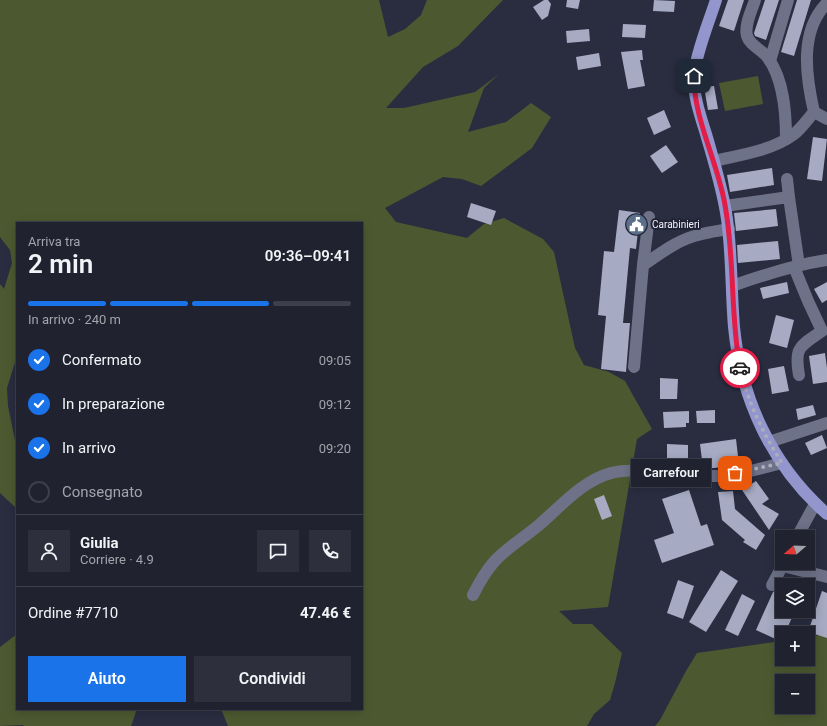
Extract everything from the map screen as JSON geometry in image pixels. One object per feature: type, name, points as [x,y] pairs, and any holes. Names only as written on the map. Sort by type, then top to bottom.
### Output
[{"type":"main road","points":[[716,0],[697,60],[694,85],[697,104],[714,161],[725,206],[729,230],[736,339],[743,378],[756,416],[769,442],[796,482],[827,514]]},
{"type":"street","points":[[755,0],[748,24],[747,34],[752,44],[762,51],[770,61],[778,78],[781,91],[786,139]]},
{"type":"street","points":[[770,61],[788,0]]},
{"type":"street","points":[[814,112],[807,72],[808,44],[814,20],[818,12],[827,3]]},
{"type":"street","points":[[714,161],[769,146],[786,139],[796,132],[814,112]]},
{"type":"street","points":[[814,112],[827,119]]},
{"type":"street","points":[[787,179],[797,266],[804,292],[824,335],[802,346],[798,351],[796,359],[799,375]]},
{"type":"street","points":[[725,206],[789,197]]},
{"type":"street","points":[[634,367],[648,217]]},
{"type":"street","points":[[643,265],[672,246],[689,238],[697,235],[729,230]]},
{"type":"street","points":[[732,286],[775,272],[827,260]]},
{"type":"street","points":[[769,442],[827,423]]},
{"type":"street","points":[[473,595],[479,582],[495,561],[539,526],[579,489],[594,480],[611,473],[625,471],[664,470],[688,475],[717,476],[782,463]]},
{"type":"street","points":[[801,530],[816,504]]},
{"type":"street","points":[[772,585],[780,570]]},
{"type":"street","points":[[801,570],[827,577]]},
{"type":"green space","points":[[0,0],[379,0],[388,37],[405,29],[421,15],[427,0],[503,0],[458,46],[423,67],[386,108],[404,108],[475,92],[499,74],[484,88],[468,132],[506,122],[531,103],[551,117],[532,148],[481,186],[462,179],[443,177],[385,208],[396,222],[467,238],[484,224],[504,218],[543,239],[554,252],[575,348],[584,365],[609,372],[625,381],[652,429],[637,439],[608,607],[559,611],[573,624],[592,624],[622,653],[610,700],[594,714],[587,726],[228,726],[221,710],[363,710],[363,222],[16,222],[16,359],[7,388],[8,406],[16,445],[16,508],[0,493],[0,284],[4,289],[12,263],[10,250],[0,237]]},
{"type":"green space","points":[[758,76],[763,104],[725,111],[719,83]]},
{"type":"green space","points":[[827,634],[827,726],[655,726],[660,720],[697,653],[775,642],[775,666],[815,666],[815,636]]},
{"type":"green space","points":[[16,635],[16,710],[137,710],[131,726],[0,726],[0,647]]},
{"type":"building","points":[[544,0],[548,0],[551,4],[548,16],[542,20],[533,7]]},
{"type":"building","points":[[567,0],[580,0],[578,9],[566,7]]},
{"type":"building","points":[[654,0],[675,1],[674,12],[653,11]]},
{"type":"building","points":[[728,0],[744,0],[734,31],[719,26]]},
{"type":"building","points":[[765,0],[779,0],[766,40],[755,36],[754,33]]},
{"type":"building","points":[[797,0],[811,0],[794,56],[781,52]]},
{"type":"building","points":[[623,24],[646,25],[645,38],[622,37]]},
{"type":"building","points":[[589,29],[590,41],[567,43],[566,31]]},
{"type":"building","points":[[642,50],[643,60],[640,60],[645,86],[628,89],[621,52]]},
{"type":"building","points":[[599,53],[601,66],[578,70],[576,57]]},
{"type":"building","points":[[714,86],[718,109],[708,110],[704,87]]},
{"type":"building","points":[[664,110],[671,127],[654,135],[647,118]]},
{"type":"building","points":[[813,137],[827,139],[822,181],[807,179]]},
{"type":"building","points":[[666,145],[678,162],[662,173],[650,156]]},
{"type":"building","points":[[772,168],[774,185],[730,192],[727,175]]},
{"type":"building","points":[[471,203],[496,211],[491,225],[467,217]]},
{"type":"building","points":[[776,209],[778,226],[736,231],[734,213]]},
{"type":"building","points":[[619,210],[640,213],[636,249],[630,248],[623,323],[630,323],[626,372],[601,369],[606,316],[598,315],[604,251],[614,252]]},
{"type":"building","points":[[778,241],[780,259],[738,263],[737,245]]},
{"type":"building","points":[[787,282],[789,293],[763,299],[760,288]]},
{"type":"building","points":[[827,282],[827,300],[822,303],[814,289]]},
{"type":"building","points":[[776,315],[794,320],[787,348],[769,343]]},
{"type":"building","points":[[825,353],[827,382],[813,384],[809,356]]},
{"type":"building","points":[[784,366],[789,391],[772,394],[768,369]]},
{"type":"building","points":[[660,378],[678,379],[677,399],[660,399]]},
{"type":"building","points":[[813,405],[816,415],[798,420],[796,409]]},
{"type":"building","points":[[715,410],[715,423],[697,423],[696,411]]},
{"type":"building","points":[[689,411],[689,423],[686,423],[686,427],[664,428],[663,412]]},
{"type":"building","points":[[822,435],[827,448],[811,455],[805,443]]},
{"type":"building","points":[[736,439],[739,465],[703,468],[700,444]]},
{"type":"building","points":[[667,444],[688,445],[688,462],[667,461]]},
{"type":"building","points":[[756,481],[769,499],[762,504],[779,514],[769,530],[742,490]]},
{"type":"building","points":[[689,490],[701,526],[707,524],[714,545],[662,563],[654,540],[674,533],[662,499]]},
{"type":"building","points":[[733,491],[735,509],[765,535],[756,550],[743,542],[745,540],[722,520],[718,492]]},
{"type":"building","points":[[604,495],[612,516],[602,520],[594,499]]},
{"type":"building","points":[[721,570],[738,581],[706,632],[689,622]]},
{"type":"building","points":[[678,580],[694,586],[683,619],[667,613]]},
{"type":"building","points":[[775,591],[775,618],[792,618],[788,626],[775,626],[775,639],[756,630],[773,592]]},
{"type":"building","points":[[822,591],[827,593],[827,638],[815,634],[815,626],[810,626],[813,618],[815,618],[815,612]]},
{"type":"building","points":[[742,594],[755,601],[738,636],[725,630]]},
{"type":"way so far","points":[[735,473],[782,463],[769,442],[756,416],[740,368]]},
{"type":"place","name":"Carabinieri","points":[[637,224]]},
{"type":"place","name":"Carrefour","points":[[735,473]]},
{"type":"route","points":[[694,76],[697,104],[722,188],[729,230],[734,326],[740,368]]}]
